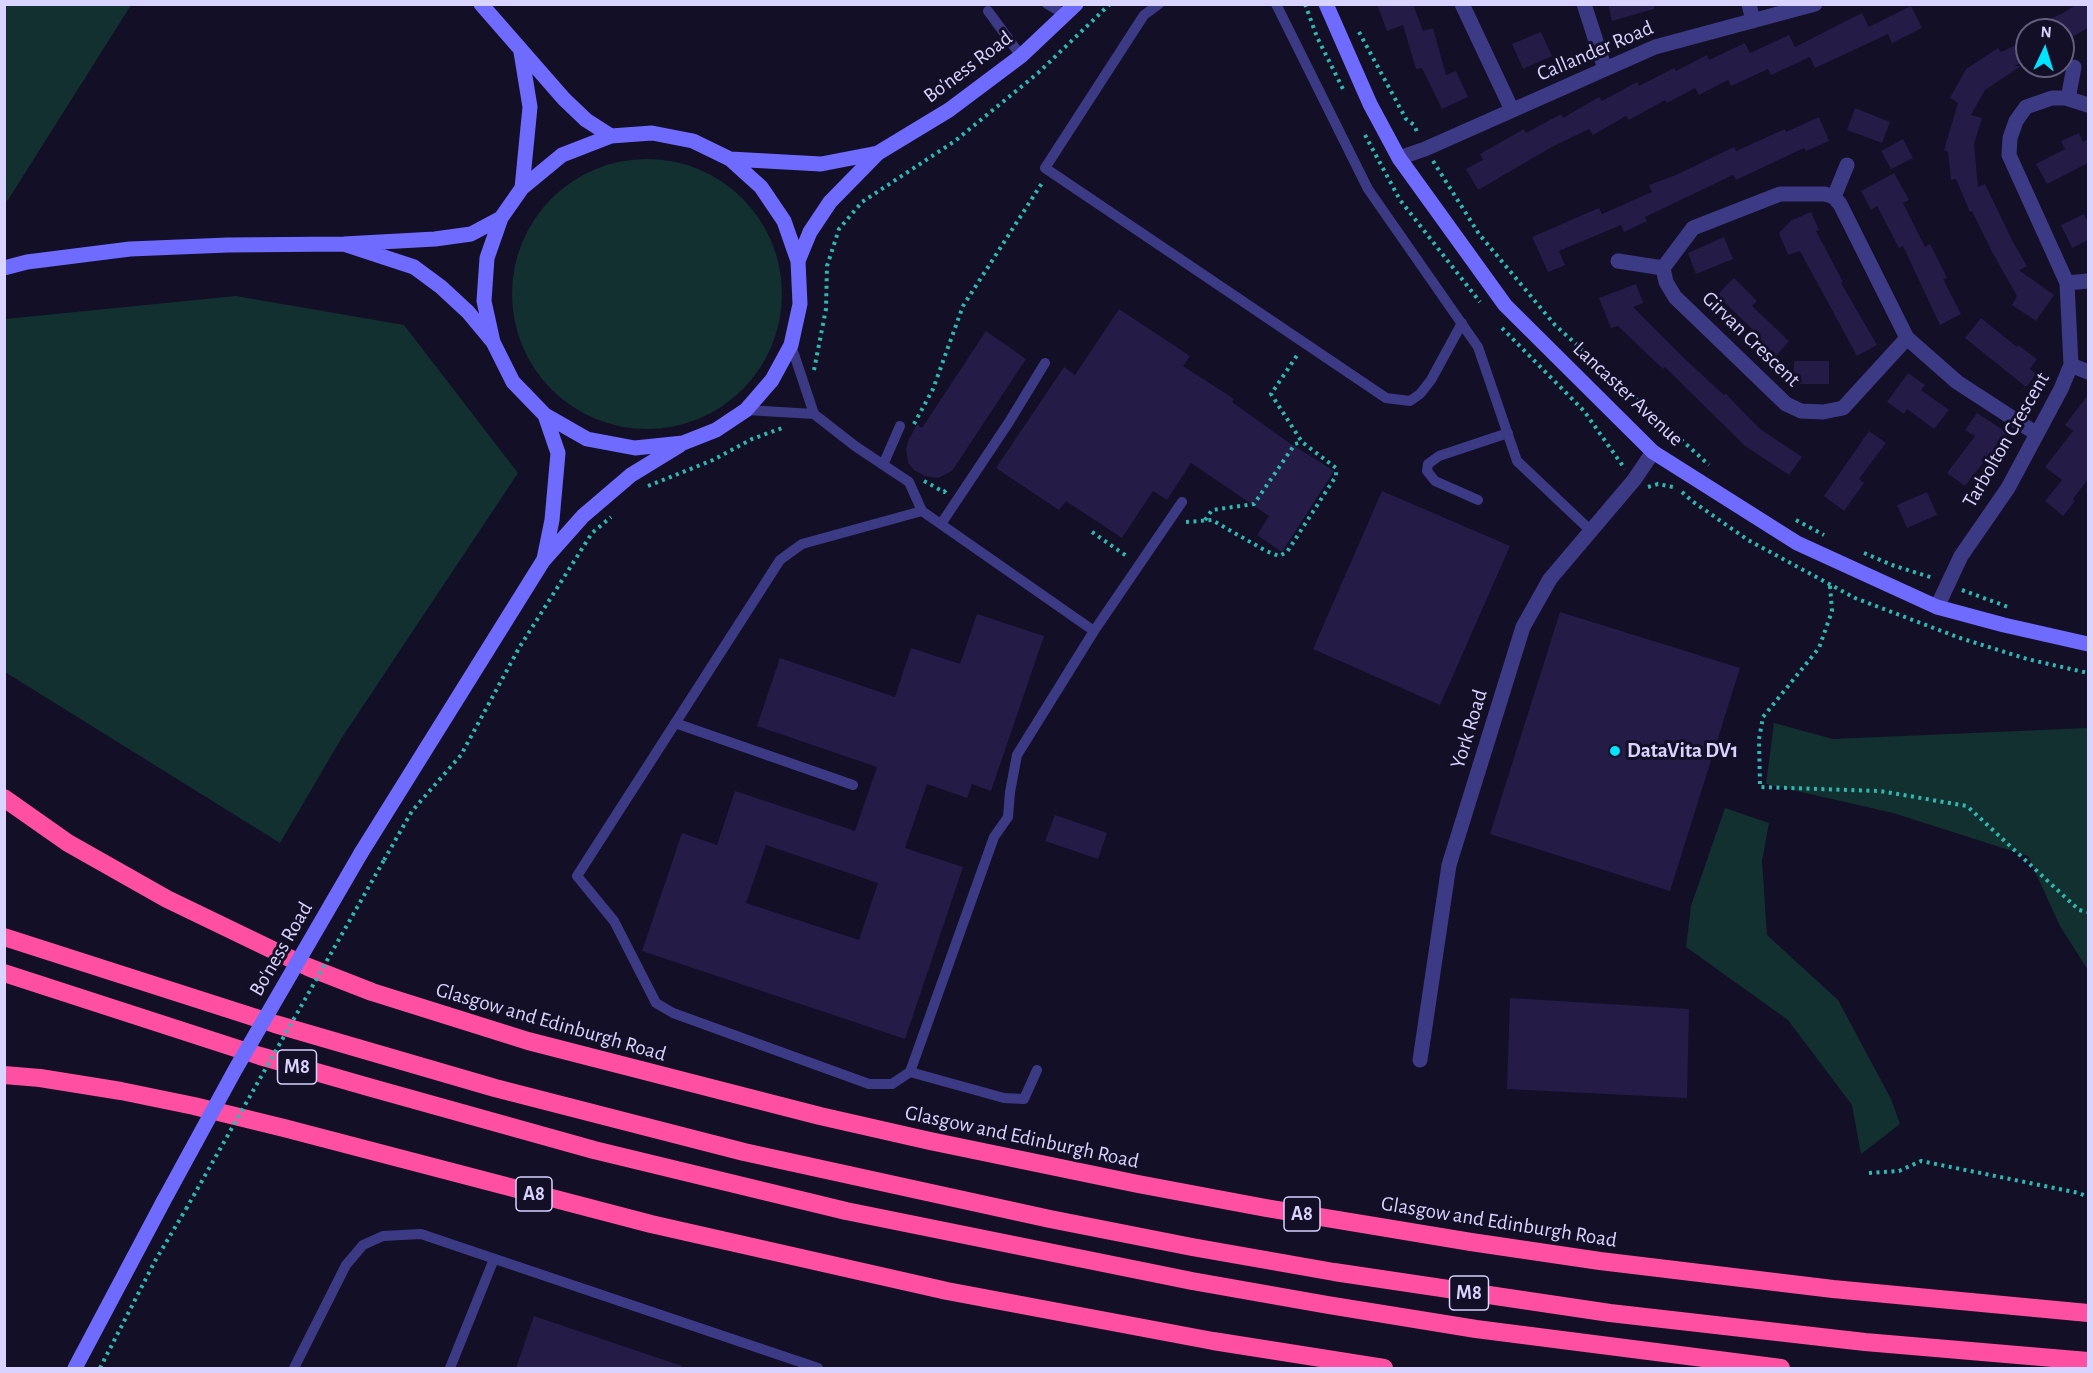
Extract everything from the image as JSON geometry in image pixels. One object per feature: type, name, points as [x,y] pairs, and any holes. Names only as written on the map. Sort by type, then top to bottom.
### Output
[{"type":"highway","name":"Glasgow and Edinburgh Road","points":[[4,798],[68,843],[167,899],[318,971],[372,992],[528,1041],[808,1113],[1138,1184],[1471,1242],[1600,1261],[1811,1286],[2088,1313]]},
{"type":"highway","name":"M8","points":[[4,937],[275,1024],[505,1091],[756,1155],[1061,1221],[1334,1272],[1611,1313],[1876,1343],[2088,1361]]},
{"type":"highway","name":"M8","points":[[4,973],[260,1056],[372,1089],[594,1150],[846,1211],[1137,1271],[1328,1305],[1488,1330],[1781,1368]]},
{"type":"highway","name":"A8","points":[[4,1075],[40,1078],[121,1091],[194,1106],[651,1224],[947,1291],[1213,1341],[1384,1368]]},
{"type":"main road","points":[[481,4],[564,99],[586,120],[611,136]]},
{"type":"main road","name":"Lancaster Avenue","points":[[1326,4],[1370,104],[1399,158],[1505,305],[1653,452],[1797,543],[1937,607],[2088,644]]},
{"type":"main road","name":"Bo'ness Road","points":[[798,261],[810,232],[830,202],[878,153],[949,110],[1021,56],[1071,10]]},
{"type":"main road","points":[[521,52],[530,106],[522,188]]},
{"type":"main road","points":[[344,244],[414,267],[441,287],[468,312],[493,342],[513,382],[545,415],[587,439],[635,448],[683,443],[716,430],[746,410],[772,380],[791,345],[800,304],[798,261],[784,221],[767,195],[730,159],[693,141],[652,133],[611,136],[562,155],[522,188],[501,218],[487,258],[484,300],[493,342]]},
{"type":"main road","name":"Bo'ness Road","points":[[730,159],[821,164],[878,153]]},
{"type":"main road","points":[[4,268],[27,262],[130,249],[344,244],[435,239],[471,234],[501,218]]},
{"type":"main road","name":"Bo'ness Road","points":[[543,561],[553,510],[558,453],[545,415]]},
{"type":"main road","name":"Bo'ness Road","points":[[75,1368],[235,1070],[361,853],[543,561],[583,516],[631,475],[683,443]]},
{"type":"street","points":[[1462,4],[1512,110]]},
{"type":"street","points":[[1584,4],[1605,69]]},
{"type":"street","points":[[1749,4],[1753,21]]},
{"type":"street","name":"Callander Road","points":[[1399,158],[1655,47],[1815,4]]},
{"type":"street","points":[[2068,99],[2072,78]]},
{"type":"street","name":"Tarbolton Crescent","points":[[1937,607],[1961,556],[2008,488],[2072,365],[2067,283],[2009,155],[2010,138],[2016,121],[2026,107],[2052,98],[2068,99],[2088,105]]},
{"type":"street","points":[[1834,197],[1847,165]]},
{"type":"street","points":[[1618,261],[1663,268],[1693,228],[1780,194],[1825,194],[1834,197],[1840,204],[1907,338],[1957,382],[2037,434]]},
{"type":"street","name":"Girvan Crescent","points":[[1663,268],[1666,282],[1675,297],[1786,404],[1801,411],[1822,412],[1843,408],[1907,338]]},
{"type":"street","points":[[2067,283],[2088,281]]},
{"type":"street","points":[[2072,365],[2088,372]]},
{"type":"street","name":"York Road","points":[[1420,1060],[1449,865],[1523,627],[1550,579],[1634,480],[1653,452]]},
{"type":"lane","points":[[1047,4],[1071,10]]},
{"type":"lane","points":[[1159,4],[1144,15],[1045,168],[1386,398],[1410,401],[1420,394],[1431,380],[1462,323]]},
{"type":"lane","points":[[1276,4],[1368,189],[1478,347],[1517,461],[1591,531]]},
{"type":"lane","points":[[988,11],[1021,56]]},
{"type":"lane","points":[[791,345],[813,414]]},
{"type":"lane","points":[[941,524],[1010,422],[1046,363]]},
{"type":"lane","points":[[746,410],[813,414],[909,482],[922,511],[1094,631]]},
{"type":"lane","points":[[883,465],[900,426]]},
{"type":"lane","points":[[1478,500],[1435,480],[1427,471],[1428,464],[1439,456],[1508,433]]},
{"type":"lane","points":[[922,511],[802,544],[780,560],[577,876],[614,921],[656,1002],[673,1013],[870,1084],[892,1084],[910,1072],[994,837],[1008,817],[1017,754],[1094,631],[1182,502]]},
{"type":"lane","points":[[675,723],[853,785]]},
{"type":"lane","points":[[910,1072],[1004,1098],[1024,1099],[1037,1070]]},
{"type":"lane","points":[[294,1368],[346,1265],[363,1245],[383,1236],[421,1234],[818,1368]]},
{"type":"lane","points":[[450,1368],[494,1259]]},
{"type":"path","points":[[1305,4],[1317,37],[1345,94]]},
{"type":"path","points":[[1354,23],[1406,119],[1414,125],[1425,148],[1479,234],[1555,325],[1718,471]]},
{"type":"path","points":[[1363,131],[1400,200],[1487,310]]},
{"type":"path","points":[[911,427],[933,389],[963,306],[1050,171]]},
{"type":"path","points":[[1494,319],[1509,337],[1584,411],[1634,480],[1646,488],[1658,484],[1670,485],[1748,540],[1855,598],[1960,638],[2027,659],[2088,673]]},
{"type":"path","points":[[1180,530],[1186,521],[1212,520],[1266,551],[1279,556],[1287,552],[1336,476],[1336,468],[1302,442],[1271,394],[1306,344]]},
{"type":"path","points":[[1205,520],[1212,510],[1254,504],[1295,444],[1302,442]]},
{"type":"path","points":[[920,479],[944,492],[951,483]]},
{"type":"path","points":[[1793,519],[1831,538]]},
{"type":"path","points":[[1092,532],[1140,565]]},
{"type":"path","points":[[1862,552],[2016,609]]},
{"type":"path","points":[[1830,585],[1832,611],[1819,648],[1763,717],[1759,740],[1760,787],[1880,791],[1967,806],[2079,910],[2088,912]]},
{"type":"path","points":[[100,1368],[155,1261],[412,811],[422,800]]},
{"type":"path","points":[[1869,1173],[1899,1171],[1921,1161],[2079,1193],[2088,1197]]},
{"type":"green space","points":[[5,4],[131,5],[8,200],[5,201]]},
{"type":"green space","points":[[660,159],[699,169],[733,189],[743,198],[752,208],[772,242],[780,268],[782,294],[780,320],[772,346],[752,380],[743,390],[733,399],[699,419],[660,429],[634,429],[595,419],[583,413],[561,399],[542,380],[522,346],[514,320],[512,281],[522,242],[528,230],[542,208],[561,189],[595,169],[621,161]]},
{"type":"green space","points":[[236,296],[404,325],[518,473],[341,739],[280,843],[5,672],[5,319]]},
{"type":"green space","points":[[1774,723],[1833,739],[2088,728],[2088,970],[2060,926],[2028,856],[1893,813],[1766,784]]},
{"type":"green space","points":[[1725,808],[1769,823],[1762,861],[1767,935],[1838,1000],[1891,1099],[1900,1124],[1861,1154],[1852,1105],[1788,1020],[1686,947],[1691,906]]},
{"type":"building","points":[[1377,4],[1413,4],[1423,31],[1433,28],[1446,75],[1456,71],[1468,97],[1442,109],[1422,68],[1416,69],[1403,25],[1387,31]]},
{"type":"building","points":[[1608,4],[1654,4],[1654,9],[1612,21]]},
{"type":"building","points":[[2077,4],[2088,4],[2088,28],[2075,35],[2075,18],[2052,18]]},
{"type":"building","points":[[1911,6],[1922,28],[1892,43],[1888,34],[1815,68],[1810,57],[1771,75],[1768,69],[1731,86],[1728,80],[1699,95],[1695,88],[1667,103],[1665,100],[1629,120],[1626,116],[1593,135],[1589,129],[1550,148],[1478,190],[1466,169],[1483,160],[1480,154],[1524,129],[1526,133],[1561,114],[1563,118],[1599,97],[1602,101],[1637,82],[1639,86],[1674,68],[1676,71],[1707,55],[1709,60],[1745,43],[1750,53],[1789,35],[1795,47],[1862,13],[1869,27]]},
{"type":"building","points":[[1541,32],[1552,56],[1523,69],[1512,44]]},
{"type":"building","points":[[2015,46],[2015,70],[1985,90],[1971,115],[1982,118],[1974,144],[1978,187],[1985,184],[2027,266],[2019,270],[2054,295],[2036,321],[2012,305],[2017,296],[1972,211],[1970,212],[1956,179],[1951,180],[1948,152],[1944,150],[1958,103],[1950,98],[1966,69],[1998,48],[2001,52]]},
{"type":"building","points":[[1855,108],[1890,122],[1882,143],[1847,130]]},
{"type":"building","points":[[1819,117],[1829,141],[1806,151],[1804,148],[1736,180],[1733,175],[1645,217],[1647,221],[1624,232],[1621,225],[1559,251],[1565,265],[1548,272],[1532,237],[1599,208],[1602,214],[1652,192],[1649,185],[1676,175],[1734,147],[1736,151]]},
{"type":"building","points":[[2079,133],[2083,142],[2088,139],[2088,163],[2047,184],[2036,164],[2065,149],[2061,141]]},
{"type":"building","points":[[1903,139],[1913,158],[1891,169],[1881,151]]},
{"type":"building","points":[[1894,173],[1909,200],[1903,203],[1925,247],[1930,244],[1947,278],[1943,279],[1961,314],[1940,325],[1903,246],[1899,248],[1877,206],[1871,210],[1861,191]]},
{"type":"building","points":[[1811,212],[1819,230],[1816,231],[1843,282],[1841,283],[1877,345],[1857,356],[1800,251],[1788,255],[1779,233],[1792,220]]},
{"type":"building","points":[[2084,214],[2088,223],[2088,240],[2072,248],[2061,225]]},
{"type":"building","points":[[1724,237],[1733,259],[1696,274],[1688,253]]},
{"type":"building","points":[[1734,278],[1757,301],[1752,306],[1789,341],[1775,357],[1749,333],[1752,329],[1717,295]]},
{"type":"building","points":[[1636,284],[1643,303],[1633,307],[1760,429],[1802,457],[1789,475],[1745,446],[1665,367],[1663,369],[1618,326],[1611,328],[1599,298]]},
{"type":"building","points":[[1119,309],[1190,356],[1183,366],[1234,399],[1232,402],[1288,442],[1334,471],[1282,552],[1257,535],[1269,516],[1191,463],[1167,500],[1153,491],[1122,538],[1066,501],[1059,510],[996,468],[1064,367],[1075,375]]},
{"type":"building","points":[[1981,318],[2017,347],[2018,345],[2037,359],[2030,369],[2036,374],[2026,387],[1965,338]]},
{"type":"building","points":[[986,331],[1026,359],[952,471],[938,478],[925,476],[914,470],[908,463],[906,449],[908,441],[917,424],[922,428]]},
{"type":"building","points":[[1794,361],[1829,361],[1829,384],[1793,384]]},
{"type":"building","points":[[1908,373],[1925,385],[1921,390],[1949,410],[1934,429],[1907,409],[1904,414],[1887,402]]},
{"type":"building","points":[[2088,395],[2088,479],[2063,516],[2045,501],[2062,480],[2045,467],[2073,431],[2065,425]]},
{"type":"building","points":[[1977,413],[2009,434],[1998,452],[1994,449],[1965,486],[1947,473],[1975,436],[1965,430]]},
{"type":"building","points":[[1869,431],[1886,443],[1859,479],[1864,483],[1844,511],[1824,496]]},
{"type":"building","points":[[1382,491],[1510,546],[1440,705],[1313,649]]},
{"type":"building","points":[[1927,492],[1937,515],[1907,528],[1897,505]]},
{"type":"building","name":"DataVita DV1","points":[[1560,612],[1740,668],[1670,891],[1490,834]]},
{"type":"building","points":[[977,614],[1044,636],[991,791],[972,784],[967,798],[927,784],[905,848],[963,867],[905,1039],[642,951],[682,833],[717,845],[735,791],[855,831],[877,767],[757,726],[780,658],[895,697],[911,648],[960,664]],"holes":[[[766,845],[878,883],[859,940],[746,903]]]},
{"type":"building","points":[[1055,815],[1107,833],[1098,859],[1045,841]]},
{"type":"building","points":[[1510,998],[1689,1009],[1687,1098],[1507,1089]]},
{"type":"building","points":[[534,1316],[682,1366],[681,1368],[516,1368]]},
{"type":"place","name":"DataVita DV1","points":[[1615,751]]}]
